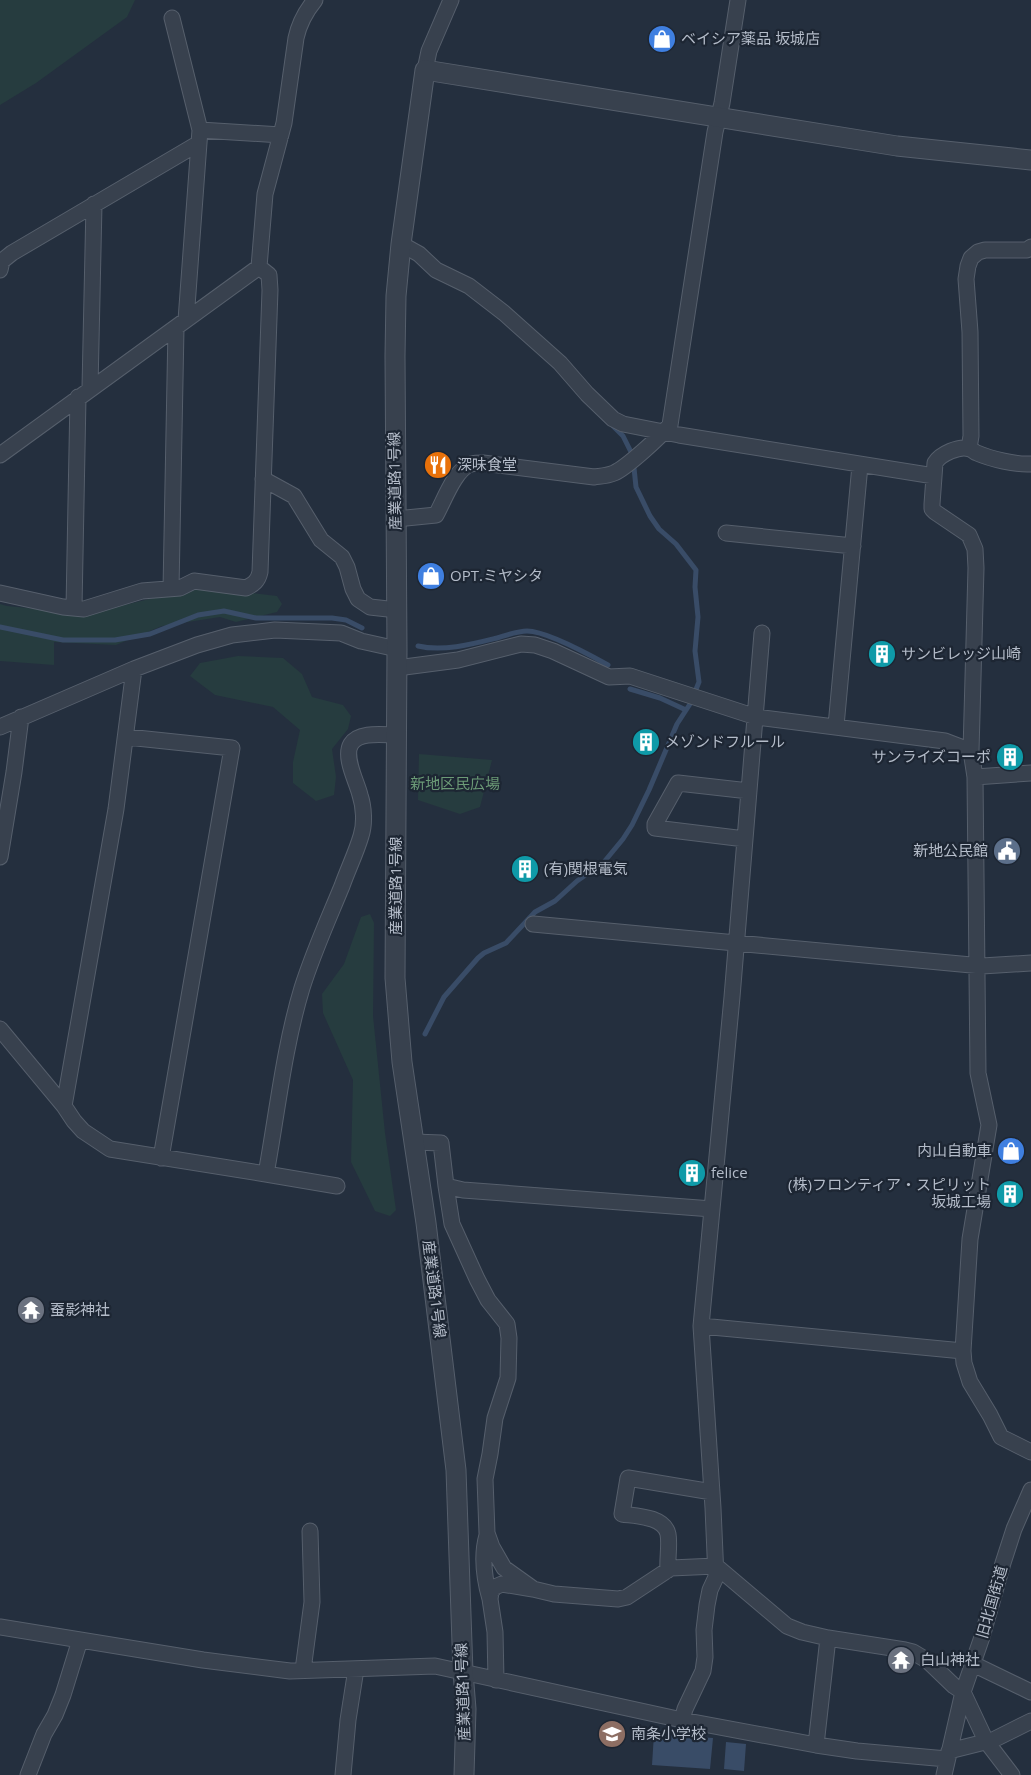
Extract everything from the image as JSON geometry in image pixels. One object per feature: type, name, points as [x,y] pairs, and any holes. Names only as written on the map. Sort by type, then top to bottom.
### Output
[{"type":"street","points":[[0,455],[259,267],[265,194],[281,135],[298,28],[315,0]]},
{"type":"street","name":"産業道路1号線","points":[[451,0],[429,51],[425,70],[400,244],[396,296],[394,356],[397,610],[395,978],[402,1062],[426,1223],[456,1470],[466,1709],[464,1775]]},
{"type":"street","points":[[396,519],[436,515],[456,477],[464,468],[471,464],[483,463],[594,476],[616,473],[670,425],[715,132],[722,103],[738,0]]},
{"type":"street","points":[[171,588],[181,324],[199,136],[172,18]]},
{"type":"street","points":[[425,70],[897,146],[1031,160]]},
{"type":"street","points":[[0,270],[2,261],[7,257],[94,204],[199,136],[281,135]]},
{"type":"street","points":[[74,608],[94,204]]},
{"type":"street","points":[[400,244],[419,254],[436,270],[469,286],[504,313],[560,363],[587,394],[613,419],[623,424],[934,476]]},
{"type":"street","points":[[969,448],[971,436],[970,332],[966,279],[968,266],[971,258],[978,252],[985,250],[1027,250],[1031,247]]},
{"type":"street","points":[[0,593],[30,601],[74,608],[93,607],[142,591],[180,588],[194,581],[246,588],[253,585],[258,579],[260,572],[270,290],[269,275],[259,267]]},
{"type":"street","points":[[1031,464],[976,453],[969,448],[943,455],[937,458],[935,463],[932,509],[969,535],[975,549],[976,568],[971,752],[975,777],[978,1073],[989,1126],[970,1239],[963,1351],[964,1363],[970,1382],[1001,1436],[1031,1452]]},
{"type":"street","points":[[836,726],[860,465]]},
{"type":"street","points":[[263,479],[294,496],[321,540],[342,557],[358,599],[370,607],[397,610]]},
{"type":"street","points":[[726,533],[852,546]]},
{"type":"street","points":[[0,727],[134,669],[197,645],[232,635],[275,630],[341,633],[361,641],[397,649]]},
{"type":"street","points":[[682,1720],[702,1671],[705,1657],[704,1630],[707,1605],[710,1590],[716,1577],[701,1326],[762,633]]},
{"type":"street","points":[[397,668],[458,660],[521,644],[536,645],[609,677],[630,676],[756,717],[945,741],[971,752]]},
{"type":"street","points":[[64,1106],[116,809],[127,736],[134,669]]},
{"type":"street","points":[[0,857],[21,717]]},
{"type":"street","points":[[266,1174],[293,1023],[302,989],[362,834],[363,812],[360,794],[348,758],[349,746],[356,739],[368,735],[397,736]]},
{"type":"street","points":[[127,736],[232,748],[161,1158]]},
{"type":"street","points":[[975,777],[1031,773]]},
{"type":"street","points":[[745,840],[655,828],[655,824],[678,783],[749,791]]},
{"type":"street","points":[[533,924],[977,965],[1031,963]]},
{"type":"street","points":[[0,1030],[64,1106],[74,1121],[83,1130],[110,1149],[337,1186]]},
{"type":"street","points":[[414,1142],[441,1142],[452,1224],[488,1300],[507,1324],[509,1338],[508,1378],[495,1418],[485,1479],[487,1533],[484,1547],[485,1582],[490,1599],[495,1632],[496,1680]]},
{"type":"street","points":[[446,1186],[463,1190],[712,1209]]},
{"type":"street","points":[[701,1326],[963,1351]]},
{"type":"street","points":[[668,1570],[668,1534],[662,1524],[622,1514],[628,1478],[712,1492]]},
{"type":"street","name":"旧北国街道","points":[[944,1775],[963,1692],[974,1664],[1014,1529],[1031,1490]]},
{"type":"street","points":[[303,1670],[312,1602],[310,1531]]},
{"type":"street","points":[[487,1533],[492,1547],[504,1568],[533,1589]]},
{"type":"street","points":[[490,1599],[491,1592],[495,1587],[502,1584],[554,1594],[618,1599],[627,1597],[671,1568],[716,1566],[787,1626],[802,1632],[828,1638],[887,1646],[913,1652],[928,1661],[963,1692],[986,1741],[1012,1775]]},
{"type":"street","points":[[0,1628],[203,1660],[290,1671],[435,1666],[682,1720],[857,1751],[948,1755],[993,1740],[1031,1721]]},
{"type":"street","points":[[816,1745],[828,1638]]},
{"type":"street","points":[[28,1775],[44,1734],[55,1715],[63,1695],[80,1640]]},
{"type":"street","points":[[974,1664],[1031,1692]]},
{"type":"street","points":[[343,1775],[348,1720],[356,1669]]},
{"type":"green space","points":[[0,0],[135,0],[127,17],[36,83],[0,105]]},
{"type":"green space","points":[[199,587],[277,596],[282,604],[277,612],[236,622],[220,617],[162,626],[116,645],[54,642],[54,665],[0,661],[0,604],[87,614]]},
{"type":"green space","points":[[238,656],[283,658],[302,674],[312,697],[343,705],[351,716],[348,729],[332,749],[336,777],[334,795],[316,801],[293,783],[293,762],[300,730],[273,707],[215,695],[190,676],[200,663]]},
{"type":"green space","name":"新地区民広場","points":[[419,754],[492,760],[480,807],[460,814],[418,800]]},
{"type":"green space","points":[[370,914],[374,923],[373,1016],[385,1133],[396,1210],[390,1216],[375,1211],[351,1162],[353,1080],[323,1013],[322,994],[344,964],[361,917]]},
{"type":"water","points":[[654,1734],[713,1738],[710,1769],[652,1765]]},
{"type":"water","points":[[726,1742],[746,1744],[744,1771],[724,1769]]},
{"type":"waterway","points":[[613,426],[623,436],[631,452]]},
{"type":"waterway","points":[[425,1034],[444,997],[478,958],[484,953],[506,943],[535,912],[555,901],[577,881],[604,862],[623,839],[649,790],[677,724],[690,704],[699,682],[695,651],[698,617],[695,587],[696,570],[676,544],[659,529],[650,516],[636,487],[634,468]]},
{"type":"waterway","points":[[0,627],[63,640],[115,640],[150,634],[198,615],[224,611],[256,618],[332,618],[346,620],[362,628]]},
{"type":"waterway","points":[[418,646],[428,648],[458,646],[527,631],[557,639],[608,665]]},
{"type":"waterway","points":[[630,689],[660,698],[686,710]]},
{"type":"place","name":"ベイシア薬品 坂城店","points":[[662,39]]},
{"type":"place","name":"深味食堂","points":[[438,465]]},
{"type":"place","name":"OPT.ミヤシタ","points":[[431,576]]},
{"type":"place","name":"サンビレッジ山崎","points":[[882,654]]},
{"type":"place","name":"メゾンドフルール","points":[[646,742]]},
{"type":"place","name":"サンライズコーポ","points":[[1010,757]]},
{"type":"place","name":"新地公民館","points":[[1007,851]]},
{"type":"place","name":"(有)関根電気","points":[[525,869]]},
{"type":"place","name":"内山自動車","points":[[1011,1151]]},
{"type":"place","name":"felice","points":[[692,1173]]},
{"type":"place","name":"(株)フロンティア・スピリット 坂城工場","points":[[1010,1194]]},
{"type":"place","name":"蚕影神社","points":[[31,1310]]},
{"type":"place","name":"白山神社","points":[[901,1660]]},
{"type":"place","name":"南条小学校","points":[[612,1734]]}]
